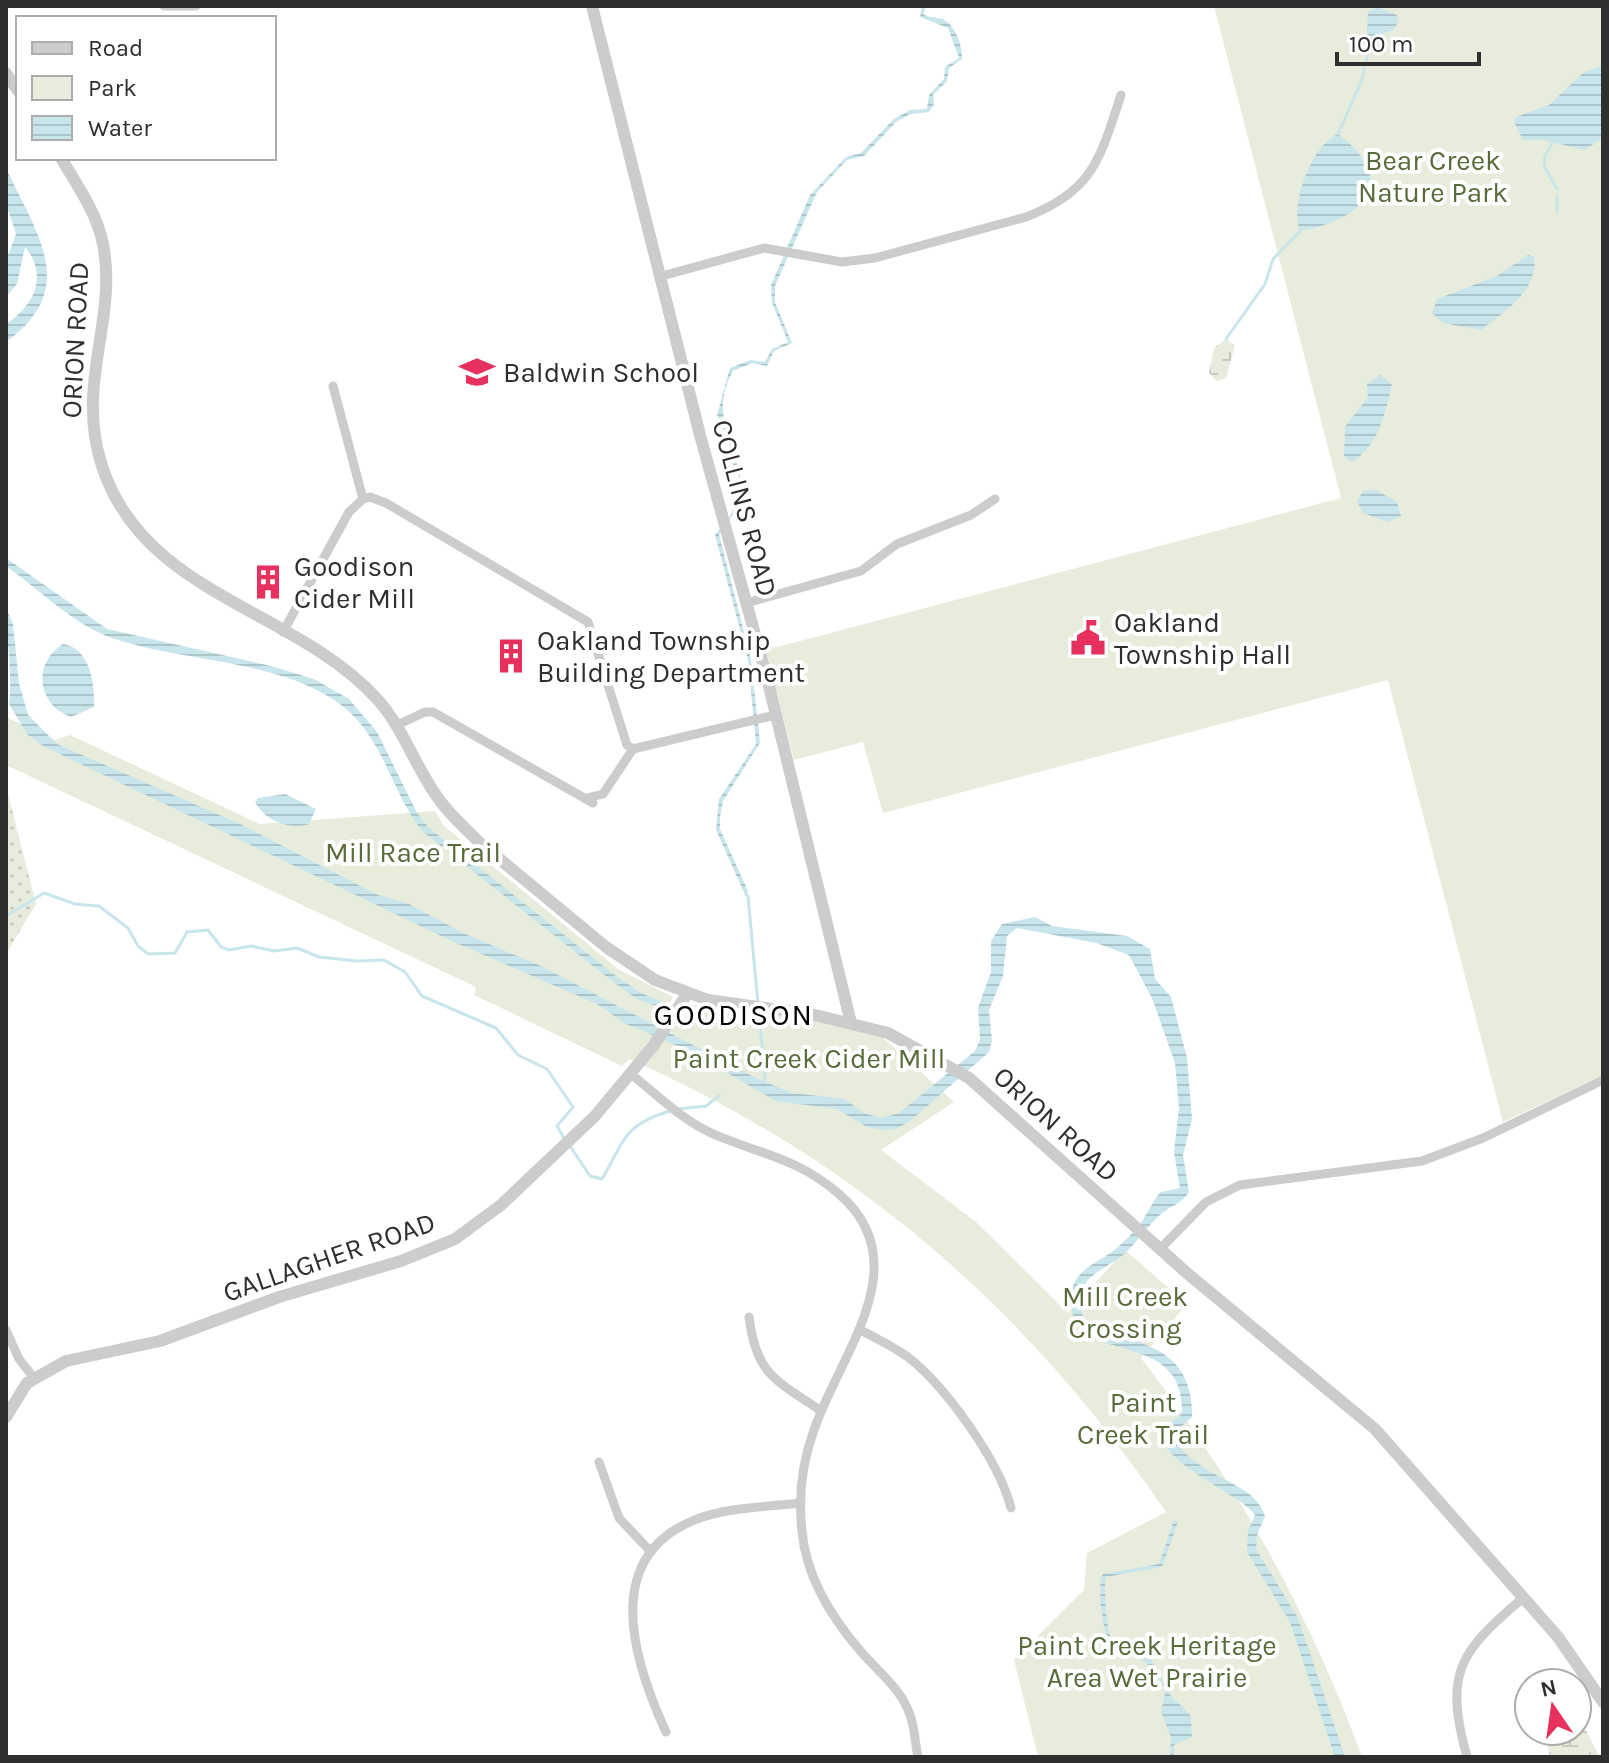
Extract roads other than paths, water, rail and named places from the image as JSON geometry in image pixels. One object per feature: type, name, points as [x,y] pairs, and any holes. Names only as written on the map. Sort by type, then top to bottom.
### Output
[{"type":"street","points":[[164,6],[196,6]]},
{"type":"street","name":"COLLINS ROAD","points":[[592,6],[851,1023]]},
{"type":"street","points":[[662,276],[764,248],[842,262],[875,258],[1046,210],[1090,174],[1106,148],[1121,95]]},
{"type":"street","name":"ORION ROAD","points":[[62,160],[96,219],[106,259],[105,301],[91,391],[94,431],[102,465],[128,518],[166,561],[352,676],[379,701],[438,798],[479,842],[637,971],[687,994],[741,1006],[851,1023],[888,1033],[969,1078],[1160,1249],[1375,1429],[1524,1597],[1585,1671],[1603,1702]]},
{"type":"street","points":[[333,386],[363,499]]},
{"type":"street","points":[[283,632],[349,512],[363,499],[370,497],[386,503],[588,622],[627,745],[633,749]]},
{"type":"street","points":[[746,603],[861,571],[897,544],[971,515],[995,499]]},
{"type":"street","points":[[395,726],[425,712],[433,712],[590,800],[603,794],[633,749],[775,715]]},
{"type":"street","name":"GALLAGHER ROAD","points":[[6,1417],[18,1395],[34,1378],[66,1361],[160,1341],[279,1297],[401,1261],[455,1239],[501,1205],[595,1116],[654,1045],[687,994]]},
{"type":"street","points":[[631,1074],[707,1131],[792,1163],[820,1179],[856,1210],[872,1248],[874,1289],[821,1411],[805,1459],[802,1534],[813,1577],[839,1624],[894,1685],[910,1714],[918,1757]]},
{"type":"street","points":[[1160,1249],[1206,1202],[1240,1185],[1422,1161],[1483,1138],[1603,1080]]},
{"type":"street","points":[[749,1317],[760,1364],[771,1376],[821,1411]]},
{"type":"street","points":[[859,1329],[907,1356],[931,1379],[996,1468],[1011,1508]]},
{"type":"street","points":[[6,1330],[19,1359],[34,1378]]},
{"type":"street","points":[[599,1462],[619,1518],[651,1552]]},
{"type":"street","points":[[666,1732],[648,1693],[631,1623],[635,1586],[651,1552],[672,1531],[697,1519],[719,1513],[801,1503]]},
{"type":"street","points":[[1467,1757],[1459,1720],[1458,1679],[1462,1662],[1479,1636],[1524,1597]]},
{"type":"water","points":[[922,6],[926,6],[923,14],[942,19],[951,26],[960,42],[962,59],[949,68],[947,81],[933,95],[934,104],[929,112],[910,114],[896,122],[864,156],[847,160],[817,192],[775,286],[775,302],[792,343],[774,351],[767,366],[752,363],[733,371],[724,394],[723,415],[739,470],[740,489],[735,510],[719,534],[751,659],[760,743],[723,801],[720,829],[748,891],[746,897],[716,830],[719,799],[756,744],[748,660],[715,535],[731,515],[739,475],[731,461],[730,446],[717,415],[730,368],[751,360],[765,362],[772,349],[788,342],[772,303],[771,285],[810,195],[846,157],[861,153],[894,119],[910,110],[927,109],[929,95],[944,79],[945,67],[959,58],[948,28],[920,17]]},
{"type":"water","points":[[1377,7],[1397,15],[1398,23],[1393,30],[1371,38],[1367,35],[1368,12]]},
{"type":"water","points":[[1603,66],[1603,138],[1584,150],[1544,140],[1523,140],[1514,122],[1516,117],[1549,105],[1584,72]]},
{"type":"water","points":[[1338,134],[1357,151],[1368,168],[1370,183],[1366,196],[1356,208],[1341,218],[1300,231],[1298,207],[1305,177],[1320,150]]},
{"type":"water","points":[[6,168],[39,238],[47,281],[42,301],[29,322],[6,342],[6,324],[31,299],[37,279],[32,258],[25,247],[17,284],[6,297],[6,261],[16,234],[6,204]]},
{"type":"water","points":[[1528,255],[1534,257],[1534,269],[1525,290],[1509,308],[1481,330],[1443,323],[1432,313],[1437,299],[1497,276]]},
{"type":"water","points":[[1381,375],[1392,385],[1383,418],[1368,448],[1351,462],[1344,456],[1345,427],[1368,397],[1367,384]]},
{"type":"water","points":[[1376,490],[1397,502],[1401,516],[1388,522],[1363,513],[1357,501],[1363,491]]},
{"type":"water","points":[[6,558],[107,629],[271,666],[314,679],[349,699],[377,732],[417,813],[428,827],[616,976],[641,993],[668,1004],[665,1009],[637,999],[612,981],[422,831],[369,735],[345,708],[321,692],[264,671],[140,646],[98,632],[70,616],[6,566]]},
{"type":"water","points":[[6,608],[13,624],[19,683],[28,715],[57,744],[240,824],[378,895],[409,904],[463,933],[541,966],[756,1078],[792,1093],[845,1099],[863,1113],[881,1118],[899,1113],[975,1051],[980,1040],[978,1008],[991,972],[991,941],[1002,924],[1035,917],[1052,926],[1127,936],[1150,949],[1155,979],[1171,997],[1187,1058],[1192,1119],[1183,1155],[1189,1192],[1156,1219],[1123,1255],[1089,1279],[1081,1293],[1082,1314],[1089,1324],[1161,1352],[1177,1366],[1188,1387],[1192,1417],[1173,1434],[1181,1449],[1207,1470],[1249,1494],[1259,1504],[1265,1516],[1257,1535],[1256,1549],[1298,1618],[1345,1757],[1335,1757],[1290,1622],[1247,1552],[1248,1531],[1255,1515],[1184,1465],[1164,1441],[1164,1430],[1182,1413],[1178,1387],[1167,1369],[1151,1358],[1111,1345],[1079,1327],[1072,1310],[1072,1289],[1082,1273],[1129,1236],[1161,1192],[1180,1188],[1174,1152],[1179,1108],[1175,1063],[1152,998],[1129,955],[1096,943],[1017,928],[1007,936],[1003,976],[989,1010],[992,1041],[989,1052],[910,1121],[896,1129],[867,1127],[837,1109],[776,1101],[687,1050],[624,1023],[597,1004],[454,942],[43,746],[27,734],[9,704]]},
{"type":"water","points":[[63,644],[79,652],[85,660],[93,688],[94,707],[71,717],[51,703],[43,683],[46,662]]},
{"type":"water","points":[[285,794],[316,809],[309,824],[286,825],[271,819],[255,802],[258,798]]},
{"type":"water","points":[[1174,1520],[1178,1522],[1162,1567],[1106,1577],[1105,1589],[1111,1638],[1115,1642],[1140,1648],[1155,1666],[1172,1697],[1191,1717],[1192,1737],[1174,1745],[1174,1757],[1170,1757],[1171,1737],[1161,1712],[1165,1694],[1163,1685],[1156,1673],[1130,1647],[1111,1646],[1103,1622],[1100,1589],[1103,1574],[1159,1564]]},
{"type":"waterway","points":[[1338,134],[1362,80],[1371,38]]},
{"type":"waterway","points":[[1553,142],[1545,156],[1544,166],[1557,189]]},
{"type":"waterway","points":[[1557,196],[1557,212]]},
{"type":"waterway","points":[[1226,339],[1265,284],[1273,259],[1300,231]]},
{"type":"waterway","points":[[6,916],[44,893],[75,904],[99,906],[128,928],[138,946],[148,954],[175,953],[187,932],[208,930],[221,947],[229,950],[251,946],[274,951],[297,948],[319,957],[384,960],[405,972],[422,996],[496,1028],[518,1055],[547,1069],[573,1107],[557,1126],[565,1140]]},
{"type":"waterway","points":[[748,896],[758,1004]]},
{"type":"waterway","points":[[6,971],[6,977]]},
{"type":"waterway","points":[[759,1012],[765,1081]]},
{"type":"waterway","points":[[678,1109],[706,1106],[719,1096]]},
{"type":"waterway","points":[[570,1146],[590,1176],[602,1179],[621,1144],[634,1128],[670,1111]]},
{"type":"place","name":"Baldwin School","points":[[477,372]]},
{"type":"place","name":"Goodison Cider Mill","points":[[268,582]]},
{"type":"place","name":"Oakland Township Hall","points":[[1088,638]]},
{"type":"place","name":"Oakland Township Building Department","points":[[511,656]]},
{"type":"district","name":"GOODISON","points":[[734,1015]]},
{"type":"park label","name":"Bear Creek Nature Park","points":[[1433,176]]},
{"type":"park label","name":"Mill Race Trail","points":[[413,852]]},
{"type":"park label","name":"Paint Creek Cider Mill","points":[[809,1058]]},
{"type":"park label","name":"Mill Creek Crossing","points":[[1125,1312]]},
{"type":"park label","name":"Paint Creek Trail","points":[[1143,1418]]},
{"type":"park label","name":"Paint Creek Heritage Area Wet Prairie","points":[[1147,1661]]}]
